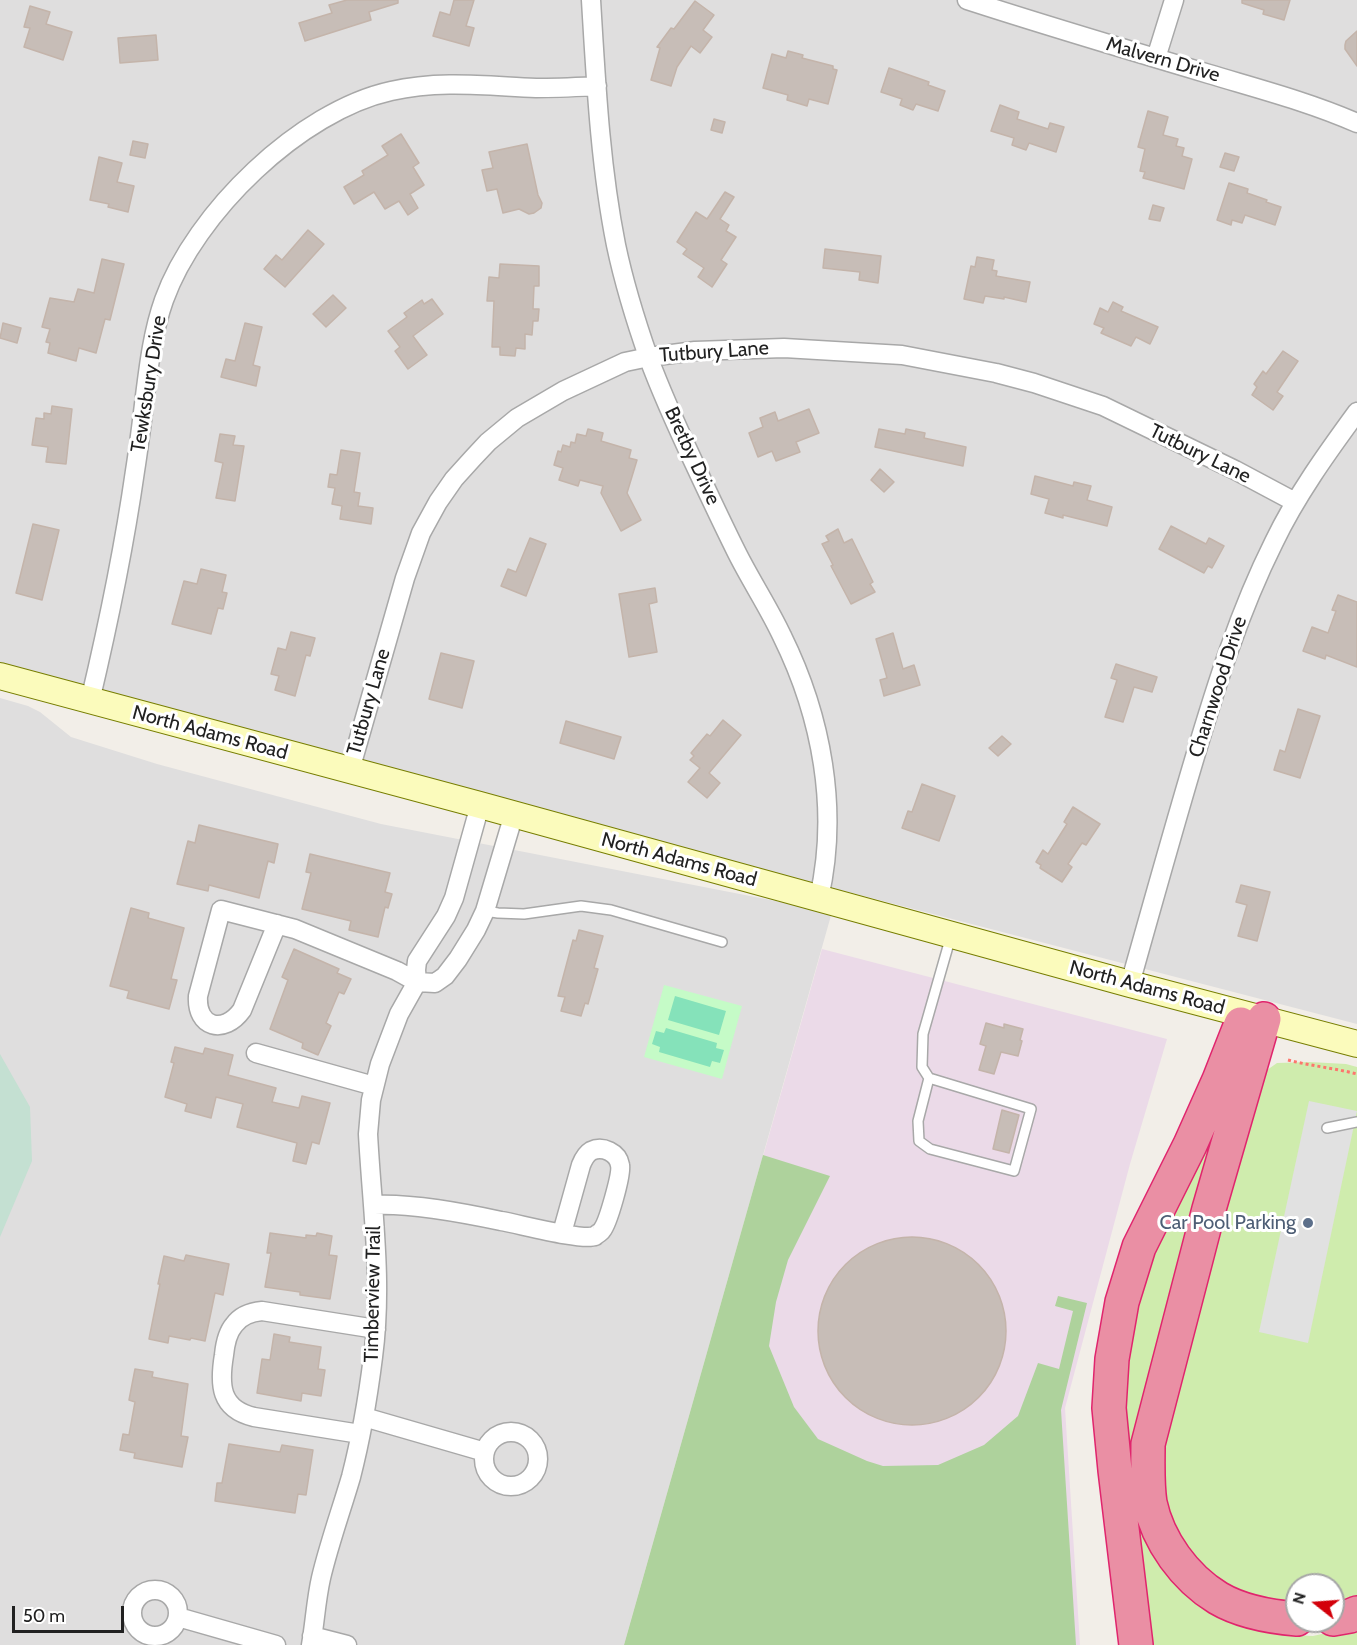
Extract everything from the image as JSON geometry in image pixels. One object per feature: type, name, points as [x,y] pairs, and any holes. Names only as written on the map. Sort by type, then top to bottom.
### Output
[{"type":"highway","points":[[1255,1017],[1252,1058],[1209,1209],[1148,1444],[1148,1475],[1150,1504],[1159,1530],[1174,1557],[1192,1578],[1219,1599],[1251,1611],[1285,1617]]},
{"type":"highway","points":[[1137,1645],[1109,1408],[1112,1359],[1122,1302],[1139,1248],[1220,1080],[1255,1017]]},
{"type":"street","name":"Bretby Drive","points":[[591,0],[607,188],[617,247],[636,318],[658,383],[706,488],[737,553],[782,635],[806,693],[822,753],[827,810],[826,854],[819,898]]},
{"type":"street","name":"Malvern Drive","points":[[967,0],[1053,28],[1265,90],[1357,123]]},
{"type":"street","points":[[1156,58],[1174,0]]},
{"type":"street","name":"Tewksbury Drive","points":[[90,701],[121,558],[158,318],[179,265],[209,220],[250,176],[288,143],[325,117],[361,100],[432,84],[547,88],[597,86]]},
{"type":"street","name":"Tutbury Lane","points":[[350,770],[415,548],[428,519],[454,480],[488,442],[517,418],[588,378],[625,362],[649,357],[732,349],[784,348],[902,355],[996,373],[1034,382],[1103,406],[1295,502]]},
{"type":"street","name":"Charnwood Drive","points":[[1130,984],[1189,776],[1230,643],[1263,564],[1295,502],[1357,411]]},
{"type":"street","name":"North Adams Road","points":[[0,676],[1357,1044]]},
{"type":"street","name":"Timberview Trail","points":[[312,1640],[316,1600],[362,1426],[372,1365],[376,1329],[377,1264],[368,1134],[374,1086],[399,1014],[417,982],[417,961],[446,916],[454,898],[480,805]]},
{"type":"street","points":[[277,924],[242,1010],[231,1022],[220,1025],[208,1023],[198,1008],[198,996],[221,910],[277,924],[295,929],[417,982],[435,983],[446,976],[471,939],[485,910],[514,814]]},
{"type":"street","points":[[256,1053],[374,1086]]},
{"type":"street","points":[[374,1205],[444,1211],[578,1237],[596,1236],[607,1223],[621,1167],[613,1152],[597,1149],[584,1158],[562,1233]]},
{"type":"street","points":[[376,1329],[262,1311],[251,1312],[234,1324],[225,1344],[220,1379],[224,1396],[238,1412],[254,1417],[362,1426],[484,1452]]},
{"type":"street","points":[[178,1617],[276,1645]]},
{"type":"street","points":[[312,1640],[347,1645]]},
{"type":"lane","points":[[485,910],[525,914],[581,906],[611,910],[722,942]]},
{"type":"lane","points":[[929,1078],[918,1121],[919,1141],[930,1149],[1014,1171],[1031,1109],[929,1078],[922,1067],[923,1034],[952,934]]},
{"type":"lane","points":[[1327,1128],[1357,1122]]},
{"type":"path","points":[[1288,1060],[1308,1066],[1357,1074]]},
{"type":"shaded area","points":[[0,0],[1357,0],[1357,1024],[0,672]]},
{"type":"shaded area","points":[[0,698],[40,712],[71,737],[157,764],[381,824],[832,912],[624,1645],[0,1645]]},
{"type":"shaded area","points":[[822,949],[1167,1039],[1130,1164],[1065,1408],[1080,1645],[624,1645]]},
{"type":"shaded area","name":"Car Pool Parking","points":[[1309,1101],[1357,1111],[1308,1343],[1259,1332]]},
{"type":"green space","points":[[664,985],[742,1006],[722,1079],[644,1057]]},
{"type":"green space","points":[[675,996],[726,1011],[719,1035],[668,1020]]},
{"type":"green space","points":[[666,1028],[717,1043],[716,1048],[724,1050],[720,1063],[712,1061],[710,1067],[659,1052],[660,1047],[652,1044],[656,1031],[664,1033]]},
{"type":"green space","points":[[0,1054],[30,1107],[32,1161],[0,1237]]},
{"type":"green space","points":[[1310,1062],[1346,1064],[1357,1067],[1357,1601],[1345,1605],[1345,1573],[1285,1573],[1285,1612],[1263,1608],[1198,1569],[1165,1517],[1158,1446],[1260,1075],[1277,1063]]},
{"type":"green space","points":[[1234,1077],[1134,1481],[1227,1617],[1271,1634],[1313,1636],[1345,1633],[1345,1629],[1357,1626],[1357,1645],[1146,1645],[1119,1400],[1134,1294]]},
{"type":"green space","points":[[763,1155],[830,1176],[788,1260],[776,1302],[769,1346],[794,1407],[818,1439],[883,1466],[938,1465],[984,1445],[1018,1416],[1038,1363],[1059,1369],[1073,1311],[1055,1306],[1058,1296],[1087,1303],[1061,1410],[1076,1645],[624,1645]]},
{"type":"building","points":[[347,0],[398,0],[398,3],[369,12],[371,20],[305,41],[299,23],[332,13],[329,5]]},
{"type":"building","points":[[454,0],[474,0],[466,26],[474,28],[469,46],[433,36],[440,12],[450,15]]},
{"type":"building","points":[[1242,0],[1290,0],[1284,20],[1263,14],[1264,10],[1242,3]]},
{"type":"building","points":[[695,1],[714,15],[703,30],[712,37],[700,53],[691,46],[677,67],[671,86],[651,80],[660,48],[657,47]]},
{"type":"building","points":[[30,6],[50,12],[46,24],[72,32],[63,60],[24,47],[30,28],[24,27]]},
{"type":"building","points":[[1357,31],[1357,66],[1345,49],[1345,45],[1346,41]]},
{"type":"building","points":[[156,35],[158,60],[120,63],[118,38]]},
{"type":"building","points":[[788,51],[803,55],[802,58],[833,66],[833,69],[837,70],[828,104],[809,99],[807,106],[787,100],[788,95],[763,88],[772,54],[786,58]]},
{"type":"building","points":[[889,68],[929,82],[928,85],[945,91],[938,111],[916,104],[913,110],[900,105],[902,99],[881,92]]},
{"type":"building","points":[[1000,105],[1019,112],[1017,119],[1048,129],[1050,123],[1064,127],[1056,152],[1029,143],[1026,150],[1012,145],[1014,138],[991,131]]},
{"type":"building","points":[[1148,111],[1168,117],[1163,135],[1178,139],[1176,146],[1184,148],[1182,156],[1192,159],[1184,189],[1143,178],[1145,172],[1140,171],[1145,149],[1138,147]]},
{"type":"building","points":[[714,119],[725,122],[722,133],[711,130]]},
{"type":"building","points":[[401,134],[419,163],[413,167],[424,185],[410,194],[418,208],[408,215],[399,201],[385,209],[374,192],[354,204],[344,187],[364,175],[362,171],[388,155],[382,146]]},
{"type":"building","points":[[133,141],[148,144],[145,158],[130,155]]},
{"type":"building","points":[[527,144],[538,195],[542,203],[541,208],[529,214],[519,209],[503,213],[497,189],[487,191],[482,170],[493,168],[489,152]]},
{"type":"building","points":[[1225,153],[1239,157],[1234,171],[1220,167]]},
{"type":"building","points":[[99,157],[122,163],[117,182],[134,186],[128,212],[108,207],[109,204],[90,200]]},
{"type":"building","points":[[1229,183],[1248,189],[1247,193],[1281,207],[1275,225],[1245,215],[1242,223],[1232,220],[1231,225],[1217,220]]},
{"type":"building","points":[[725,192],[734,197],[720,219],[729,225],[726,231],[736,237],[721,260],[727,264],[712,287],[698,277],[704,268],[683,254],[687,249],[677,242],[696,212],[707,219]]},
{"type":"building","points":[[1153,205],[1164,208],[1160,221],[1149,219]]},
{"type":"building","points":[[308,230],[324,244],[285,287],[264,269],[276,255],[282,260]]},
{"type":"building","points":[[825,249],[881,256],[878,283],[859,280],[860,272],[823,268]]},
{"type":"building","points":[[977,257],[994,260],[992,270],[997,271],[996,276],[1030,282],[1026,302],[985,296],[983,303],[964,299],[971,266],[975,267]]},
{"type":"building","points":[[102,259],[124,264],[110,320],[105,319],[96,353],[79,348],[76,361],[48,353],[50,343],[46,342],[50,329],[42,327],[50,298],[74,302],[78,289],[94,293]]},
{"type":"building","points":[[500,264],[539,266],[539,286],[534,286],[533,309],[539,309],[538,321],[533,321],[532,335],[525,334],[525,349],[516,348],[515,356],[500,355],[500,347],[492,347],[494,301],[487,301],[489,277],[499,278]]},
{"type":"building","points":[[333,295],[346,308],[326,327],[313,314]]},
{"type":"building","points":[[432,299],[443,314],[413,336],[427,355],[408,369],[395,351],[400,347],[388,331],[407,317],[404,313],[422,300],[424,304]]},
{"type":"building","points":[[1113,302],[1123,307],[1121,311],[1158,327],[1150,344],[1136,337],[1131,346],[1101,333],[1104,328],[1094,324],[1100,308],[1108,312]]},
{"type":"building","points":[[3,323],[21,328],[17,343],[0,338]]},
{"type":"building","points":[[245,323],[262,327],[253,365],[260,367],[256,386],[221,377],[226,359],[235,361]]},
{"type":"building","points":[[1283,351],[1298,361],[1277,392],[1283,396],[1273,410],[1252,395],[1257,387],[1254,384],[1263,371],[1266,374]]},
{"type":"building","points":[[52,406],[72,409],[66,464],[46,462],[48,447],[32,445],[36,418],[44,419],[44,413],[51,414]]},
{"type":"building","points":[[809,409],[819,433],[796,442],[800,452],[776,461],[772,451],[758,457],[749,433],[763,427],[760,418],[775,412],[778,421]]},
{"type":"building","points":[[588,429],[603,433],[601,441],[631,450],[629,458],[637,460],[627,493],[641,520],[621,531],[601,493],[603,486],[580,480],[578,486],[559,480],[563,468],[554,465],[558,451],[561,452],[563,445],[570,447],[571,442],[575,443],[577,434],[586,436]]},
{"type":"building","points":[[879,429],[905,434],[906,429],[925,433],[924,438],[966,447],[963,466],[875,447]]},
{"type":"building","points":[[220,434],[235,436],[233,445],[244,446],[235,501],[216,498],[223,463],[215,461]]},
{"type":"building","points":[[341,450],[360,453],[354,492],[360,493],[358,506],[373,508],[371,524],[340,519],[342,506],[332,504],[335,488],[328,487],[330,474],[337,475]]},
{"type":"building","points":[[880,469],[894,482],[884,492],[871,480]]},
{"type":"building","points":[[1035,476],[1073,486],[1074,482],[1091,486],[1087,500],[1112,507],[1107,526],[1045,513],[1049,499],[1031,494]]},
{"type":"building","points":[[33,524],[59,530],[42,600],[16,593]]},
{"type":"building","points":[[1171,526],[1206,544],[1209,538],[1224,546],[1212,568],[1208,566],[1204,573],[1159,549]]},
{"type":"building","points":[[838,529],[844,543],[852,539],[873,582],[870,584],[875,592],[851,604],[822,544],[829,541],[826,536]]},
{"type":"building","points":[[530,538],[546,544],[526,596],[501,586],[508,569],[516,572]]},
{"type":"building","points":[[201,569],[226,575],[222,592],[227,593],[223,609],[218,608],[211,634],[172,624],[184,581],[197,584]]},
{"type":"building","points":[[655,588],[657,602],[649,604],[657,652],[629,657],[619,594]]},
{"type":"building","points":[[1338,595],[1357,602],[1357,667],[1326,655],[1325,659],[1303,651],[1312,627],[1328,633],[1336,611],[1332,610]]},
{"type":"building","points":[[291,632],[315,638],[310,656],[306,655],[295,696],[275,690],[279,676],[271,674],[278,648],[286,650]]},
{"type":"building","points":[[893,633],[903,669],[914,665],[920,685],[884,696],[880,680],[887,678],[876,639]]},
{"type":"building","points":[[441,653],[474,661],[462,708],[429,699]]},
{"type":"building","points":[[1116,664],[1157,677],[1152,692],[1134,687],[1123,722],[1105,717],[1117,680],[1111,678]]},
{"type":"building","points":[[1298,709],[1320,716],[1300,778],[1274,770],[1280,750],[1285,752]]},
{"type":"building","points":[[723,720],[741,735],[709,773],[720,783],[707,798],[688,782],[700,768],[690,760],[694,756],[691,753],[707,734],[710,736]]},
{"type":"building","points":[[566,721],[621,737],[614,759],[560,743]]},
{"type":"building","points":[[1002,736],[1011,744],[998,756],[989,748]]},
{"type":"building","points":[[922,784],[955,796],[939,841],[902,828],[908,811],[912,812]]},
{"type":"building","points":[[1073,807],[1100,824],[1086,845],[1082,843],[1068,864],[1072,867],[1062,882],[1040,868],[1041,865],[1036,862],[1043,850],[1048,854],[1067,824],[1064,822]]},
{"type":"building","points":[[199,825],[278,844],[274,863],[268,861],[259,898],[209,885],[208,891],[177,884],[188,841],[195,843]]},
{"type":"building","points":[[310,854],[390,873],[385,892],[392,894],[388,908],[385,907],[378,937],[349,930],[351,921],[302,909],[311,873],[306,872]]},
{"type":"building","points":[[1241,885],[1270,892],[1257,941],[1238,936],[1247,905],[1236,902]]},
{"type":"building","points":[[131,908],[149,913],[148,918],[184,928],[171,979],[177,980],[169,1009],[127,998],[129,991],[110,986]]},
{"type":"building","points":[[579,930],[603,936],[594,968],[598,969],[588,1004],[585,1003],[581,1016],[561,1011],[565,997],[558,996],[573,940],[576,941]]},
{"type":"building","points":[[294,949],[339,969],[337,973],[351,979],[344,994],[339,992],[326,1023],[331,1026],[318,1055],[302,1048],[303,1043],[270,1029],[288,980],[282,977]]},
{"type":"building","points":[[986,1023],[1004,1028],[1004,1024],[1023,1029],[1018,1056],[1001,1052],[994,1074],[979,1070],[986,1046],[980,1044]]},
{"type":"building","points":[[175,1047],[203,1054],[205,1048],[233,1055],[228,1075],[276,1088],[272,1102],[299,1108],[302,1096],[330,1103],[319,1144],[312,1142],[306,1164],[293,1161],[297,1143],[237,1127],[243,1104],[216,1097],[211,1118],[185,1111],[187,1104],[165,1097],[174,1063],[171,1062]]},
{"type":"building","points":[[1002,1110],[1019,1115],[1009,1153],[993,1149]]},
{"type":"building","points":[[270,1233],[306,1238],[306,1235],[316,1236],[317,1233],[332,1236],[329,1255],[337,1256],[330,1299],[265,1287],[271,1253],[267,1253]]},
{"type":"building","points":[[912,1237],[948,1244],[972,1258],[985,1271],[999,1295],[1006,1331],[999,1367],[985,1391],[972,1404],[948,1418],[912,1425],[876,1418],[852,1404],[839,1391],[825,1367],[818,1331],[825,1295],[839,1271],[852,1258],[876,1244]]},
{"type":"building","points":[[186,1255],[229,1264],[223,1295],[215,1293],[205,1341],[169,1336],[168,1343],[149,1339],[164,1256],[184,1261]]},
{"type":"building","points":[[274,1334],[290,1337],[289,1342],[321,1347],[318,1369],[325,1370],[321,1396],[302,1393],[301,1401],[257,1393],[262,1359],[270,1360]]},
{"type":"building","points":[[135,1369],[153,1372],[152,1377],[188,1384],[181,1436],[188,1437],[182,1467],[134,1458],[135,1453],[120,1450],[123,1434],[129,1435],[135,1402],[129,1400]]},
{"type":"building","points":[[229,1444],[280,1452],[282,1445],[313,1450],[306,1495],[298,1494],[295,1513],[215,1501],[217,1483],[222,1483]]},
{"type":"place","name":"Car Pool Parking","points":[[1308,1223]]}]
